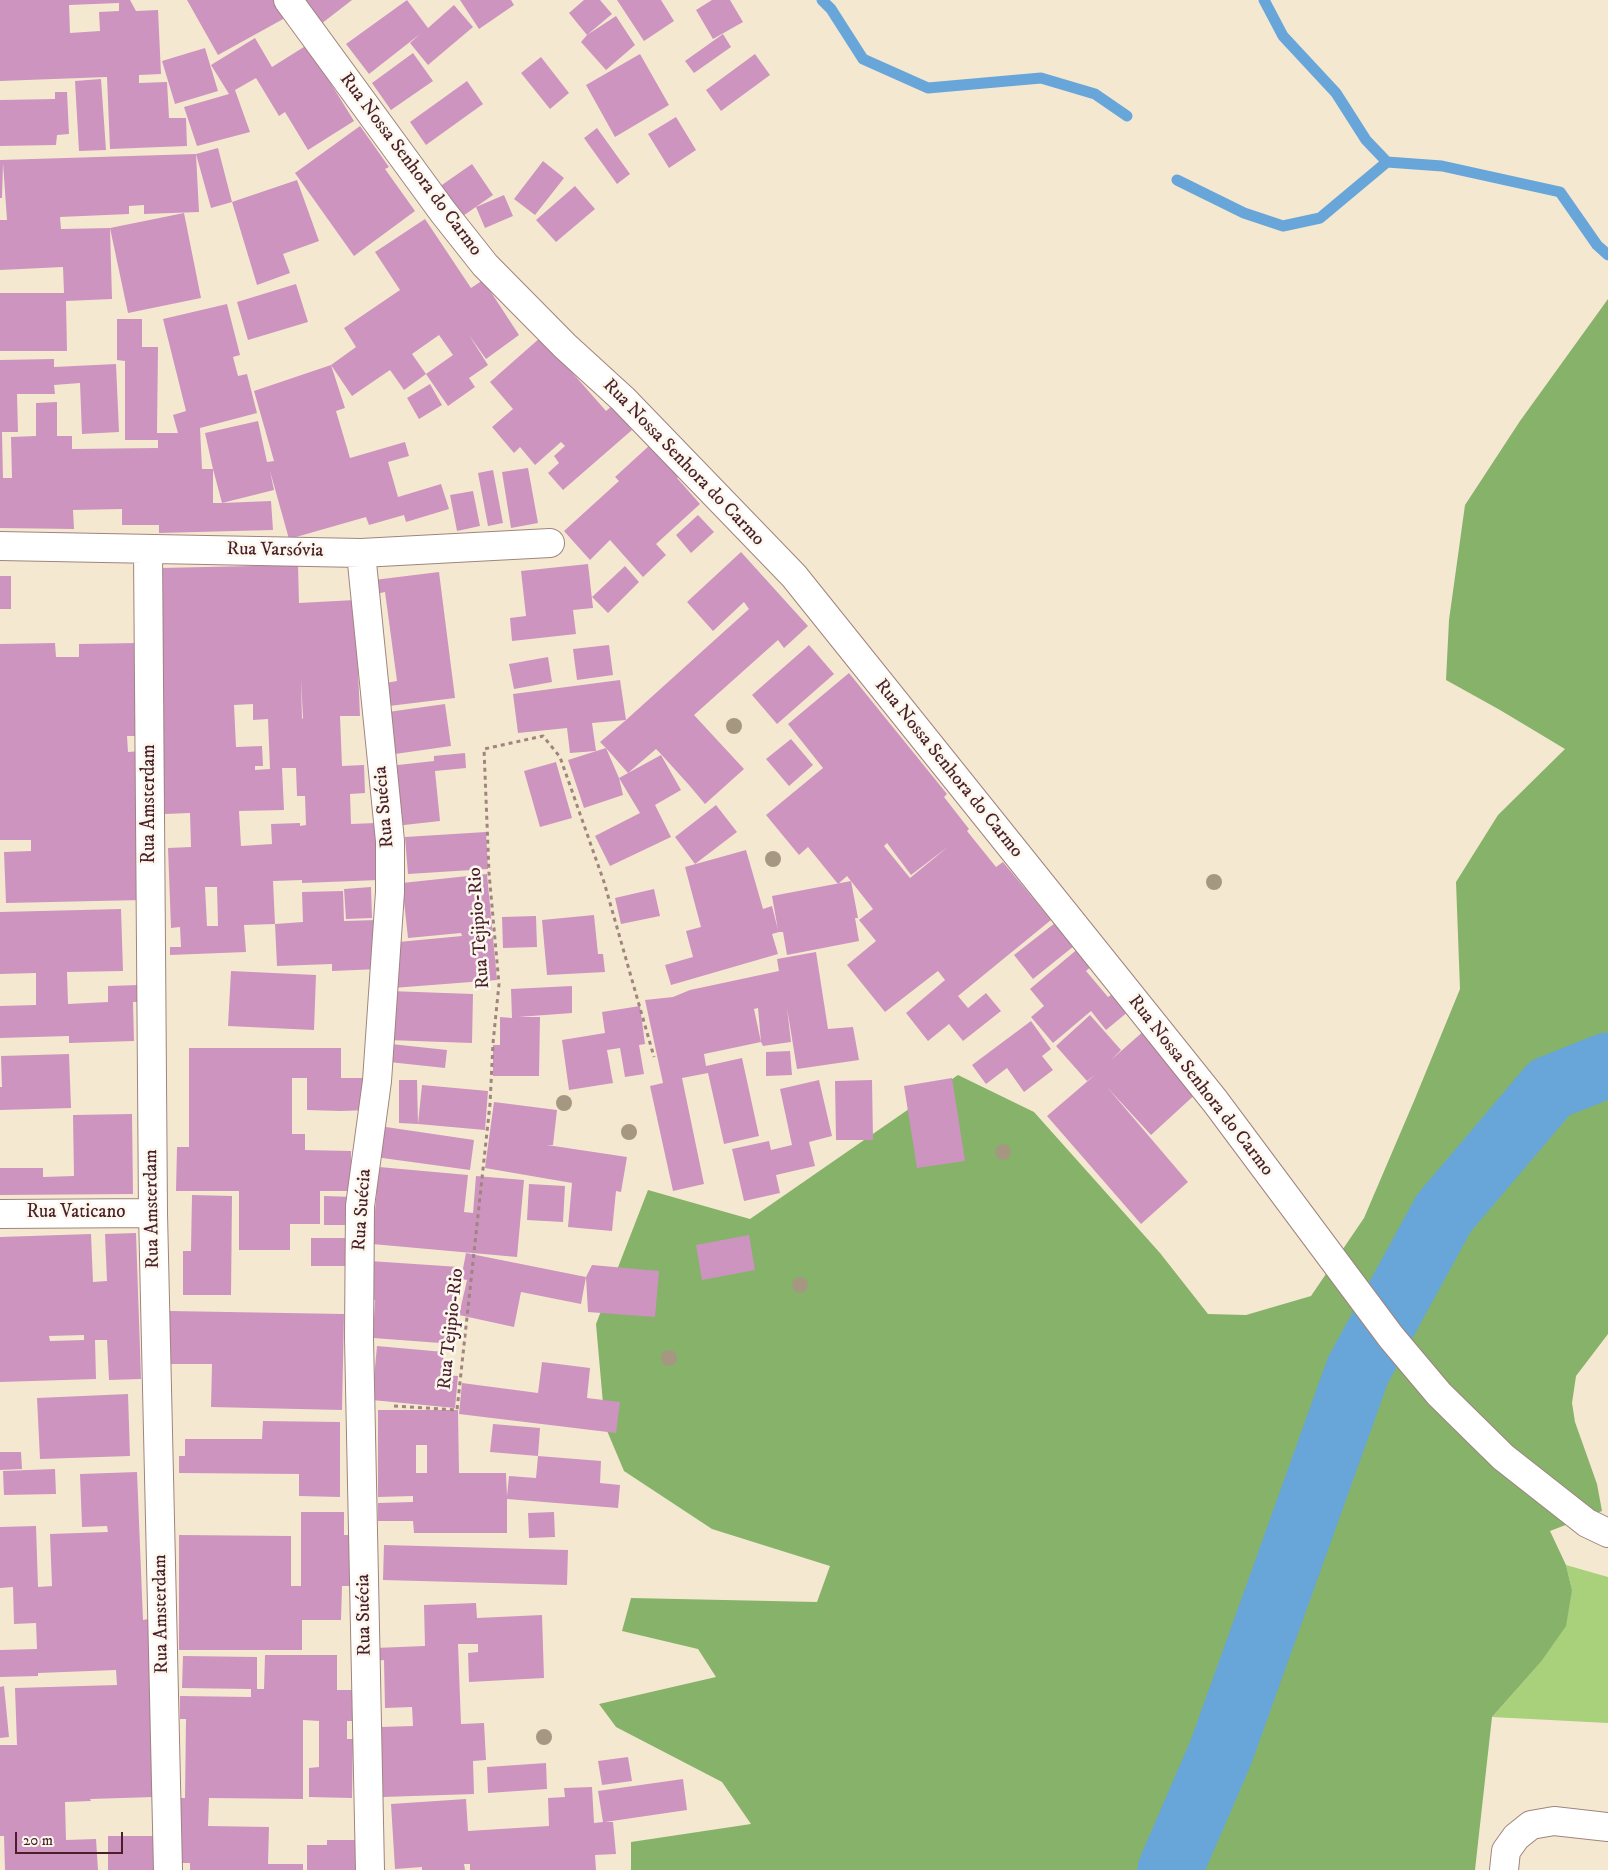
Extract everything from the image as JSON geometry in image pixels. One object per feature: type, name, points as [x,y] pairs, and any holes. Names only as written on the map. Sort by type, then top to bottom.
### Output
[{"type":"street","name":"Rua Nossa Senhora do Carmo","points":[[288,0],[443,212],[485,265],[565,346],[623,399],[794,576],[1215,1101],[1391,1336],[1439,1394],[1503,1457],[1587,1524],[1608,1533]]},
{"type":"street","name":"Rua Varsóvia","points":[[0,546],[361,553],[550,543]]},
{"type":"street","name":"Rua Amsterdam","points":[[148,549],[152,1213],[168,1870]]},
{"type":"street","name":"Rua Suécia","points":[[361,553],[390,841],[390,892],[377,1081],[360,1206],[361,1404],[370,1870]]},
{"type":"street","name":"Rua Vaticano","points":[[0,1214],[152,1213]]},
{"type":"street","points":[[1504,1870],[1506,1851],[1516,1837],[1531,1825],[1554,1821],[1608,1827]]},
{"type":"path","name":"Rua Tejipio-Rio","points":[[361,1404],[457,1410],[490,1104],[492,1043],[499,984],[489,873],[484,749],[543,736],[560,756],[604,882],[654,1057]]},
{"type":"green space","points":[[1608,299],[1608,1334],[1576,1376],[1572,1403],[1575,1422],[1597,1484],[1602,1511],[1550,1531],[1566,1565],[1572,1590],[1566,1626],[1540,1663],[1492,1717],[1475,1870],[631,1870],[631,1842],[751,1824],[722,1782],[616,1727],[599,1704],[716,1677],[698,1649],[622,1631],[631,1598],[817,1602],[830,1566],[712,1529],[624,1471],[605,1426],[596,1324],[648,1190],[750,1219],[958,1075],[1034,1112],[1160,1253],[1208,1314],[1246,1315],[1311,1296],[1364,1218],[1460,989],[1456,882],[1498,815],[1565,749],[1446,680],[1449,620],[1465,505],[1520,421]]},
{"type":"green space","points":[[1566,1565],[1608,1577],[1608,1723],[1492,1717],[1540,1663],[1572,1590]]},
{"type":"building","points":[[0,0],[130,0],[136,11],[158,10],[161,74],[139,75],[139,83],[167,82],[169,118],[186,118],[187,146],[110,149],[107,77],[0,81]],"holes":[[[119,3],[119,11],[99,12],[100,31],[70,33],[69,5]]]},
{"type":"building","points":[[187,0],[273,0],[285,18],[218,55]]},
{"type":"building","points":[[303,0],[352,0],[321,24]]},
{"type":"building","points":[[407,0],[428,28],[454,5],[473,27],[428,65],[410,43],[420,34],[369,74],[346,44]]},
{"type":"building","points":[[460,0],[511,0],[514,5],[479,29]]},
{"type":"building","points":[[584,0],[600,0],[612,14],[587,35],[569,13]]},
{"type":"building","points":[[617,0],[661,0],[674,21],[644,41]]},
{"type":"building","points":[[712,0],[730,0],[743,22],[713,39],[696,10]]},
{"type":"building","points":[[616,16],[635,45],[606,70],[581,42],[587,35]]},
{"type":"building","points":[[723,34],[731,47],[694,73],[685,61]]},
{"type":"building","points":[[255,38],[272,67],[307,45],[354,121],[308,150],[285,112],[279,116],[256,78],[235,90],[250,132],[197,146],[184,107],[229,94],[211,65]]},
{"type":"building","points":[[205,48],[218,91],[175,104],[162,61]]},
{"type":"building","points":[[413,53],[433,81],[391,110],[372,83]]},
{"type":"building","points":[[640,54],[669,105],[615,137],[586,85]]},
{"type":"building","points":[[755,54],[770,75],[721,111],[706,90]]},
{"type":"building","points":[[541,57],[569,93],[550,109],[521,73]]},
{"type":"building","points":[[101,79],[106,150],[79,151],[75,81]]},
{"type":"building","points":[[467,81],[483,104],[426,145],[410,122]]},
{"type":"building","points":[[55,92],[67,92],[69,134],[57,135],[56,145],[0,146],[0,100],[55,99]]},
{"type":"building","points":[[676,117],[696,150],[669,168],[648,134]]},
{"type":"building","points":[[360,126],[389,167],[385,169],[415,211],[354,256],[295,173]]},
{"type":"building","points":[[597,128],[630,174],[617,184],[584,138]]},
{"type":"building","points":[[218,148],[232,202],[211,208],[196,154]]},
{"type":"building","points":[[196,154],[199,212],[144,214],[144,205],[129,206],[129,214],[60,217],[61,229],[110,228],[112,299],[66,301],[67,351],[0,351],[0,293],[64,293],[63,267],[0,270],[0,220],[7,220],[3,163],[2,198],[0,198],[0,160]]},
{"type":"building","points":[[543,161],[564,178],[535,215],[514,199]]},
{"type":"building","points":[[472,164],[493,195],[460,218],[439,187]]},
{"type":"building","points":[[297,180],[319,241],[283,254],[290,273],[257,285],[232,202]]},
{"type":"building","points":[[575,186],[595,209],[556,242],[536,220]]},
{"type":"building","points":[[504,195],[513,216],[485,228],[476,207]]},
{"type":"building","points":[[184,213],[201,298],[128,313],[110,228]]},
{"type":"building","points":[[425,219],[471,288],[483,280],[519,335],[486,359],[469,335],[488,365],[469,378],[475,387],[448,406],[426,374],[404,390],[390,370],[352,396],[331,365],[356,347],[344,328],[400,290],[375,252]],"holes":[[[439,335],[453,355],[426,374],[412,354]]]},
{"type":"building","points":[[296,284],[308,322],[248,340],[237,302]]},
{"type":"building","points":[[227,304],[240,355],[233,357],[238,376],[247,374],[257,413],[200,428],[202,469],[213,469],[213,503],[271,501],[273,530],[159,533],[159,525],[122,525],[122,509],[73,510],[74,529],[0,528],[0,360],[54,359],[54,367],[116,364],[119,432],[82,434],[80,383],[54,385],[55,394],[17,394],[18,432],[2,432],[3,478],[12,478],[11,437],[36,436],[36,403],[57,402],[57,436],[72,436],[72,449],[158,448],[158,440],[125,440],[125,361],[117,360],[117,319],[142,319],[142,347],[158,347],[157,433],[178,433],[173,415],[186,411],[163,319]]},
{"type":"building","points":[[541,337],[606,411],[612,406],[632,430],[563,490],[548,473],[559,463],[554,456],[565,446],[561,442],[535,465],[520,447],[514,453],[492,427],[513,409],[490,382]]},
{"type":"building","points":[[331,365],[345,408],[336,411],[350,458],[405,442],[409,456],[388,462],[398,497],[441,484],[449,509],[406,522],[404,515],[369,525],[366,517],[289,539],[270,471],[274,490],[222,503],[205,433],[258,421],[267,462],[274,461],[254,391]]},
{"type":"building","points":[[430,384],[442,405],[419,419],[407,398]]},
{"type":"building","points":[[651,444],[680,476],[677,478],[700,504],[656,544],[666,555],[643,577],[610,540],[590,560],[564,531],[619,481],[615,477]]},
{"type":"building","points":[[528,468],[538,523],[511,528],[502,472]]},
{"type":"building","points":[[493,470],[503,523],[488,526],[478,473]]},
{"type":"building","points":[[473,491],[480,526],[457,531],[450,495]]},
{"type":"building","points":[[698,515],[714,532],[691,553],[676,535]]},
{"type":"building","points":[[741,552],[808,626],[784,648],[778,640],[694,715],[744,769],[705,804],[656,749],[628,773],[600,742],[749,609],[744,602],[713,631],[687,602]]},
{"type":"building","points":[[588,564],[593,608],[573,610],[576,634],[512,641],[510,618],[526,616],[521,571]]},
{"type":"building","points":[[298,565],[299,603],[355,600],[360,716],[340,716],[342,766],[364,765],[365,793],[350,794],[351,824],[376,823],[379,880],[302,883],[302,880],[273,881],[275,924],[244,925],[246,952],[170,955],[170,947],[181,947],[180,927],[171,928],[168,848],[191,847],[190,813],[165,814],[160,568]],"holes":[[[301,679],[303,718],[302,719]],[[253,704],[253,720],[268,719],[270,769],[255,770],[255,766],[263,766],[262,746],[236,747],[234,705]],[[282,768],[296,768],[297,796],[305,796],[306,825],[300,826],[300,823],[271,824],[272,844],[241,846],[239,811],[284,810]],[[205,887],[217,887],[218,926],[207,926]]]},
{"type":"building","points":[[625,566],[639,582],[608,613],[592,597]]},
{"type":"building","points":[[439,572],[455,698],[389,706],[386,683],[397,681],[385,592],[376,594],[374,580]]},
{"type":"building","points":[[0,576],[11,576],[11,609],[0,609]]},
{"type":"building","points":[[55,643],[56,657],[79,657],[79,644],[137,643],[140,736],[127,736],[128,752],[140,751],[142,900],[6,903],[4,852],[31,851],[31,840],[0,840],[0,644]]},
{"type":"building","points":[[609,645],[613,675],[577,680],[573,649]]},
{"type":"building","points":[[809,645],[834,674],[777,724],[752,695]]},
{"type":"building","points":[[548,657],[552,682],[514,689],[509,664]]},
{"type":"building","points":[[849,673],[947,794],[944,797],[969,829],[967,831],[996,867],[1003,862],[1051,920],[958,996],[968,1008],[986,993],[1001,1011],[963,1041],[949,1024],[928,1041],[906,1013],[945,980],[938,971],[885,1012],[847,965],[876,941],[859,920],[873,909],[847,876],[838,884],[808,847],[799,855],[766,815],[823,768],[788,724]],"holes":[[[887,843],[911,875],[949,846],[910,878],[884,846]]]},
{"type":"building","points":[[620,680],[626,720],[592,723],[596,751],[570,753],[567,728],[518,733],[513,694]]},
{"type":"building","points":[[445,704],[451,746],[388,755],[381,713]]},
{"type":"building","points":[[791,739],[813,765],[789,786],[766,759]]},
{"type":"building","points":[[606,748],[619,778],[623,795],[584,808],[568,760]]},
{"type":"building","points":[[465,753],[466,768],[435,771],[440,821],[395,826],[389,766],[434,761],[434,756]]},
{"type":"building","points":[[661,755],[681,790],[655,805],[671,837],[610,866],[595,836],[640,813],[619,778]]},
{"type":"building","points":[[556,762],[572,818],[540,827],[524,771]]},
{"type":"building","points":[[716,805],[737,832],[695,864],[675,837]]},
{"type":"building","points":[[486,832],[488,869],[408,874],[405,837]]},
{"type":"building","points":[[746,850],[763,909],[772,906],[778,930],[772,896],[851,881],[858,918],[855,918],[859,941],[787,955],[783,932],[779,932],[772,934],[778,954],[671,985],[665,965],[693,957],[686,931],[701,927],[685,867]]},
{"type":"building","points":[[487,874],[497,980],[393,988],[388,943],[462,936],[461,933],[408,938],[402,883]]},
{"type":"building","points":[[371,887],[372,918],[346,919],[344,889]]},
{"type":"building","points":[[654,889],[660,916],[621,924],[615,898]]},
{"type":"building","points":[[343,891],[344,921],[377,920],[379,969],[332,971],[332,964],[277,966],[275,924],[303,922],[302,892]]},
{"type":"building","points":[[121,909],[123,971],[67,972],[68,1004],[108,1002],[108,986],[139,985],[140,1002],[133,1002],[134,1041],[69,1043],[69,1036],[0,1038],[0,1006],[36,1005],[36,973],[0,974],[0,912]]},
{"type":"building","points":[[594,915],[598,954],[603,954],[605,972],[547,975],[542,920]]},
{"type":"building","points":[[536,916],[537,947],[503,948],[502,917]]},
{"type":"building","points":[[1055,923],[1074,946],[1033,979],[1014,955]]},
{"type":"building","points":[[1080,947],[1094,964],[1086,971],[1108,997],[1114,993],[1129,1011],[1106,1030],[1091,1011],[1053,1043],[1031,1017],[1044,1006],[1030,989]]},
{"type":"building","points":[[816,952],[828,1029],[853,1027],[859,1060],[797,1069],[787,1008],[791,1042],[763,1046],[761,1042],[704,1054],[706,1066],[742,1058],[759,1136],[724,1144],[708,1073],[682,1078],[704,1184],[673,1191],[650,1086],[663,1083],[645,1000],[673,997],[690,990],[779,971],[777,959]],"holes":[[[758,1008],[761,1042],[754,1009]]]},
{"type":"building","points":[[231,971],[316,975],[314,1030],[228,1026]]},
{"type":"building","points":[[572,986],[572,1013],[518,1017],[540,1017],[539,1076],[493,1076],[493,1045],[500,1045],[500,1017],[512,1018],[511,989]]},
{"type":"building","points":[[389,991],[473,994],[472,1043],[387,1040]]},
{"type":"building","points":[[640,1006],[645,1044],[639,1045],[644,1074],[625,1077],[620,1048],[607,1050],[613,1083],[569,1090],[562,1040],[605,1033],[602,1012]]},
{"type":"building","points":[[1090,1015],[1121,1050],[1111,1060],[1146,1029],[1200,1090],[1151,1135],[1107,1087],[1188,1182],[1141,1224],[1047,1116],[1096,1074],[1087,1081],[1056,1046]]},
{"type":"building","points":[[1031,1021],[1051,1049],[1042,1056],[1053,1070],[1024,1092],[1007,1068],[986,1084],[972,1065]]},
{"type":"building","points":[[391,1044],[447,1050],[445,1068],[389,1062]]},
{"type":"building","points":[[189,1048],[341,1048],[341,1078],[369,1078],[369,1110],[341,1111],[307,1110],[307,1078],[292,1078],[292,1134],[305,1134],[305,1150],[351,1151],[351,1191],[320,1191],[320,1224],[290,1224],[290,1250],[239,1250],[239,1191],[176,1191],[177,1147],[189,1147]]},
{"type":"building","points":[[790,1051],[792,1075],[766,1076],[766,1052]]},
{"type":"building","points":[[69,1054],[71,1108],[0,1110],[0,1087],[2,1087],[1,1056]]},
{"type":"building","points":[[952,1078],[965,1161],[917,1168],[904,1086]]},
{"type":"building","points":[[399,1080],[417,1080],[418,1124],[399,1123]]},
{"type":"building","points":[[819,1080],[832,1136],[809,1142],[815,1166],[776,1175],[780,1193],[744,1201],[732,1149],[769,1141],[771,1150],[792,1145],[780,1089]]},
{"type":"building","points":[[872,1080],[873,1140],[836,1140],[835,1081]]},
{"type":"building","points":[[422,1085],[488,1091],[485,1130],[418,1124]]},
{"type":"building","points":[[494,1102],[557,1110],[553,1145],[547,1145],[627,1157],[621,1192],[616,1191],[612,1231],[568,1227],[572,1183],[485,1168]]},
{"type":"building","points":[[132,1114],[133,1194],[0,1195],[0,1168],[43,1168],[43,1177],[74,1176],[73,1115]]},
{"type":"building","points":[[379,1126],[474,1140],[470,1170],[375,1157]]},
{"type":"building","points":[[379,1167],[468,1175],[464,1212],[473,1213],[476,1176],[524,1180],[517,1257],[372,1244]]},
{"type":"building","points":[[529,1184],[565,1186],[563,1222],[527,1220]]},
{"type":"building","points":[[192,1195],[232,1196],[231,1295],[183,1295],[183,1251],[191,1251]]},
{"type":"building","points":[[324,1196],[354,1197],[354,1225],[324,1225]]},
{"type":"building","points":[[136,1233],[141,1379],[109,1380],[107,1340],[95,1340],[96,1379],[0,1382],[0,1237],[91,1234],[93,1282],[107,1281],[105,1234]],"holes":[[[84,1335],[84,1340],[50,1341],[49,1336]]]},
{"type":"building","points":[[749,1235],[755,1270],[702,1280],[696,1245]]},
{"type":"building","points":[[311,1238],[346,1238],[346,1266],[311,1266]]},
{"type":"building","points":[[466,1253],[586,1277],[581,1304],[521,1292],[514,1327],[459,1315],[467,1280],[461,1279]]},
{"type":"building","points":[[370,1261],[459,1267],[454,1344],[373,1338],[375,1300],[368,1299]]},
{"type":"building","points":[[592,1265],[659,1271],[655,1317],[588,1312],[586,1277]]},
{"type":"building","points":[[170,1311],[344,1314],[342,1410],[211,1407],[212,1364],[170,1364]]},
{"type":"building","points":[[377,1346],[444,1352],[442,1375],[458,1376],[455,1408],[372,1400]]},
{"type":"building","points":[[542,1362],[590,1368],[587,1398],[620,1402],[616,1433],[459,1414],[462,1383],[538,1393]]},
{"type":"building","points":[[128,1394],[130,1456],[40,1459],[37,1398]]},
{"type":"building","points":[[378,1410],[458,1410],[459,1473],[506,1473],[507,1496],[509,1476],[536,1478],[538,1456],[601,1461],[600,1483],[620,1485],[618,1508],[507,1499],[507,1533],[414,1533],[413,1521],[378,1521],[378,1503],[413,1502],[413,1496],[378,1497]],"holes":[[[416,1445],[427,1445],[427,1473],[416,1473]]]},
{"type":"building","points":[[263,1421],[340,1422],[340,1497],[299,1496],[299,1474],[179,1473],[179,1456],[185,1456],[185,1439],[262,1439]]},
{"type":"building","points":[[493,1424],[540,1428],[538,1456],[490,1452]]},
{"type":"building","points":[[0,1452],[21,1452],[22,1469],[0,1470]]},
{"type":"building","points":[[55,1469],[56,1494],[4,1495],[3,1471]]},
{"type":"building","points":[[137,1472],[143,1620],[148,1619],[154,1797],[90,1799],[91,1801],[65,1802],[66,1840],[96,1839],[98,1870],[5,1870],[4,1836],[0,1836],[0,1745],[17,1745],[15,1688],[117,1685],[116,1670],[38,1673],[38,1676],[0,1677],[0,1650],[37,1649],[36,1623],[14,1624],[13,1587],[0,1588],[0,1527],[36,1526],[38,1587],[52,1586],[50,1534],[108,1532],[107,1526],[82,1527],[80,1474]]},
{"type":"building","points":[[301,1512],[344,1512],[344,1535],[354,1535],[353,1586],[342,1586],[341,1620],[302,1620],[302,1650],[179,1650],[179,1535],[291,1536],[291,1586],[301,1586]]},
{"type":"building","points":[[554,1512],[555,1537],[529,1538],[528,1513]]},
{"type":"building","points":[[384,1545],[568,1550],[567,1585],[383,1580]]},
{"type":"building","points":[[476,1603],[477,1618],[542,1615],[544,1678],[469,1682],[468,1653],[478,1652],[478,1644],[458,1644],[461,1724],[484,1723],[486,1760],[473,1761],[474,1794],[383,1797],[380,1727],[413,1726],[412,1707],[385,1708],[384,1660],[375,1661],[375,1648],[425,1646],[424,1605]]},
{"type":"building","points":[[265,1655],[337,1655],[337,1690],[353,1690],[353,1721],[347,1721],[347,1739],[353,1739],[352,1798],[309,1797],[309,1768],[319,1767],[319,1721],[303,1720],[303,1799],[209,1798],[208,1826],[269,1827],[268,1864],[303,1864],[303,1870],[190,1870],[190,1863],[179,1863],[180,1798],[185,1798],[186,1719],[180,1719],[180,1696],[251,1697],[251,1689],[182,1688],[183,1656],[257,1657],[257,1689],[264,1689]]},
{"type":"building","points":[[4,1686],[9,1737],[0,1738],[0,1687]]},
{"type":"building","points":[[628,1757],[632,1781],[602,1785],[598,1761]]},
{"type":"building","points":[[546,1763],[547,1789],[488,1793],[487,1767]]},
{"type":"building","points":[[683,1779],[687,1810],[605,1822],[613,1822],[616,1854],[595,1855],[596,1870],[470,1870],[470,1864],[464,1864],[465,1870],[422,1870],[422,1867],[395,1869],[391,1804],[466,1799],[468,1831],[549,1826],[548,1798],[565,1797],[564,1788],[592,1787],[594,1823],[603,1822],[598,1791]]},
{"type":"building","points":[[108,1836],[156,1836],[156,1870],[108,1870]]},
{"type":"building","points":[[327,1840],[358,1840],[365,1870],[307,1870],[307,1845],[327,1845]]},
{"type":"waterway","points":[[822,0],[831,9],[863,59],[928,88],[1041,78],[1095,94],[1127,116]]},
{"type":"waterway","points":[[1264,0],[1283,36],[1336,93],[1366,140],[1387,162],[1442,166],[1560,192],[1597,245],[1608,255]]},
{"type":"waterway","points":[[1177,180],[1244,213],[1283,226],[1320,218],[1387,162]]},
{"type":"waterway","points":[[1170,1870],[1221,1752],[1358,1370],[1444,1213],[1550,1088],[1608,1065]]}]
